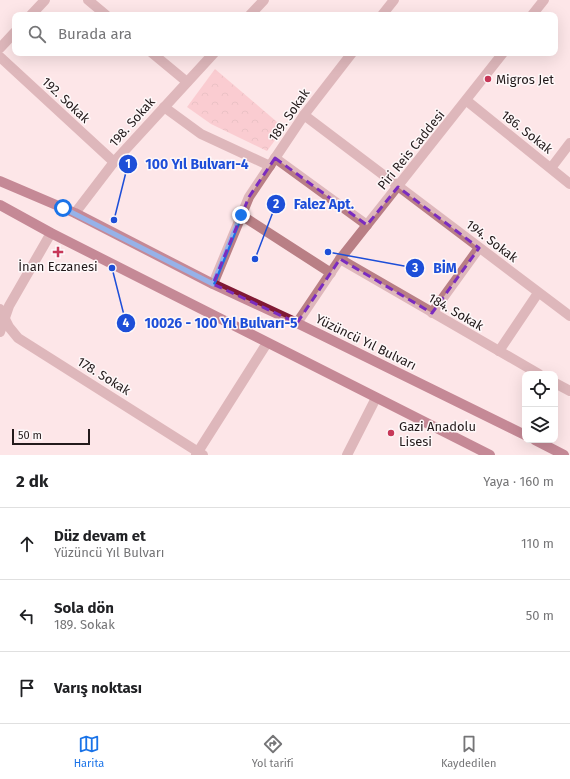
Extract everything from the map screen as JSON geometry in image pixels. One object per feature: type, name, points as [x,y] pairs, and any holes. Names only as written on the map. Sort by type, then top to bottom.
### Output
[{"type":"main road","points":[[0,177],[45,201]]},
{"type":"main road","name":"Yüzüncü Yıl Bulvarı","points":[[0,181],[75,213],[213,284],[297,323],[522,434]]},
{"type":"main road","points":[[0,205],[51,233],[490,455]]},
{"type":"main road","points":[[0,210],[35,224]]},
{"type":"main road","points":[[541,443],[564,455]]},
{"type":"street","points":[[34,12],[45,0]]},
{"type":"street","points":[[88,0],[102,12]]},
{"type":"street","points":[[252,12],[262,0]]},
{"type":"street","points":[[384,12],[394,0]]},
{"type":"street","points":[[534,12],[544,0]]},
{"type":"street","points":[[0,48],[12,35]]},
{"type":"street","points":[[156,56],[187,82]]},
{"type":"street","name":"198. Sokak","points":[[75,213],[114,162],[211,56]]},
{"type":"street","name":"189. Sokak","points":[[213,284],[249,198],[304,115],[350,56]]},
{"type":"street","name":"Piri Reis Caddesi","points":[[297,323],[340,259],[467,101],[501,56]]},
{"type":"street","name":"192. Sokak","points":[[0,57],[114,162]]},
{"type":"street","name":"186. Sokak","points":[[467,101],[570,184]]},
{"type":"street","points":[[164,107],[201,134],[273,162],[367,226]]},
{"type":"street","name":"194. Sokak","points":[[304,115],[570,316]]},
{"type":"street","points":[[551,168],[570,144]]},
{"type":"street","points":[[241,215],[331,273]]},
{"type":"street","points":[[0,332],[2,314],[9,306],[51,233]]},
{"type":"street","points":[[432,313],[479,248]]},
{"type":"street","name":"184. Sokak","points":[[340,259],[534,371]]},
{"type":"street","points":[[499,351],[538,292]]},
{"type":"street","name":"178. Sokak","points":[[2,314],[18,338],[138,412],[199,454]]},
{"type":"street","points":[[199,454],[267,343]]},
{"type":"street","points":[[558,385],[570,391]]},
{"type":"street","points":[[347,455],[376,398]]},
{"type":"highlighted area","points":[[275,158],[367,225],[398,187],[479,248],[432,313],[340,259],[297,323],[213,284],[249,197]]},
{"type":"green space","points":[[215,69],[284,128],[267,151],[211,124],[187,107]]},
{"type":"place","name":"Migros Jet","points":[[488,79]]},
{"type":"place","name":"100 Yıl Bulvarı-4","points":[[114,220]]},
{"type":"place","name":"İnan Eczanesi","points":[[58,252]]},
{"type":"place","name":"BİM","points":[[328,252]]},
{"type":"place","name":"Falez Apt.","points":[[255,259]]},
{"type":"place","name":"10026 - 100 Yıl Bulvarı-5","points":[[112,268]]},
{"type":"place","name":"Gazi Anadolu Lisesi","points":[[391,433]]},
{"type":"route","points":[[63,208],[213,284],[241,215]]}]
